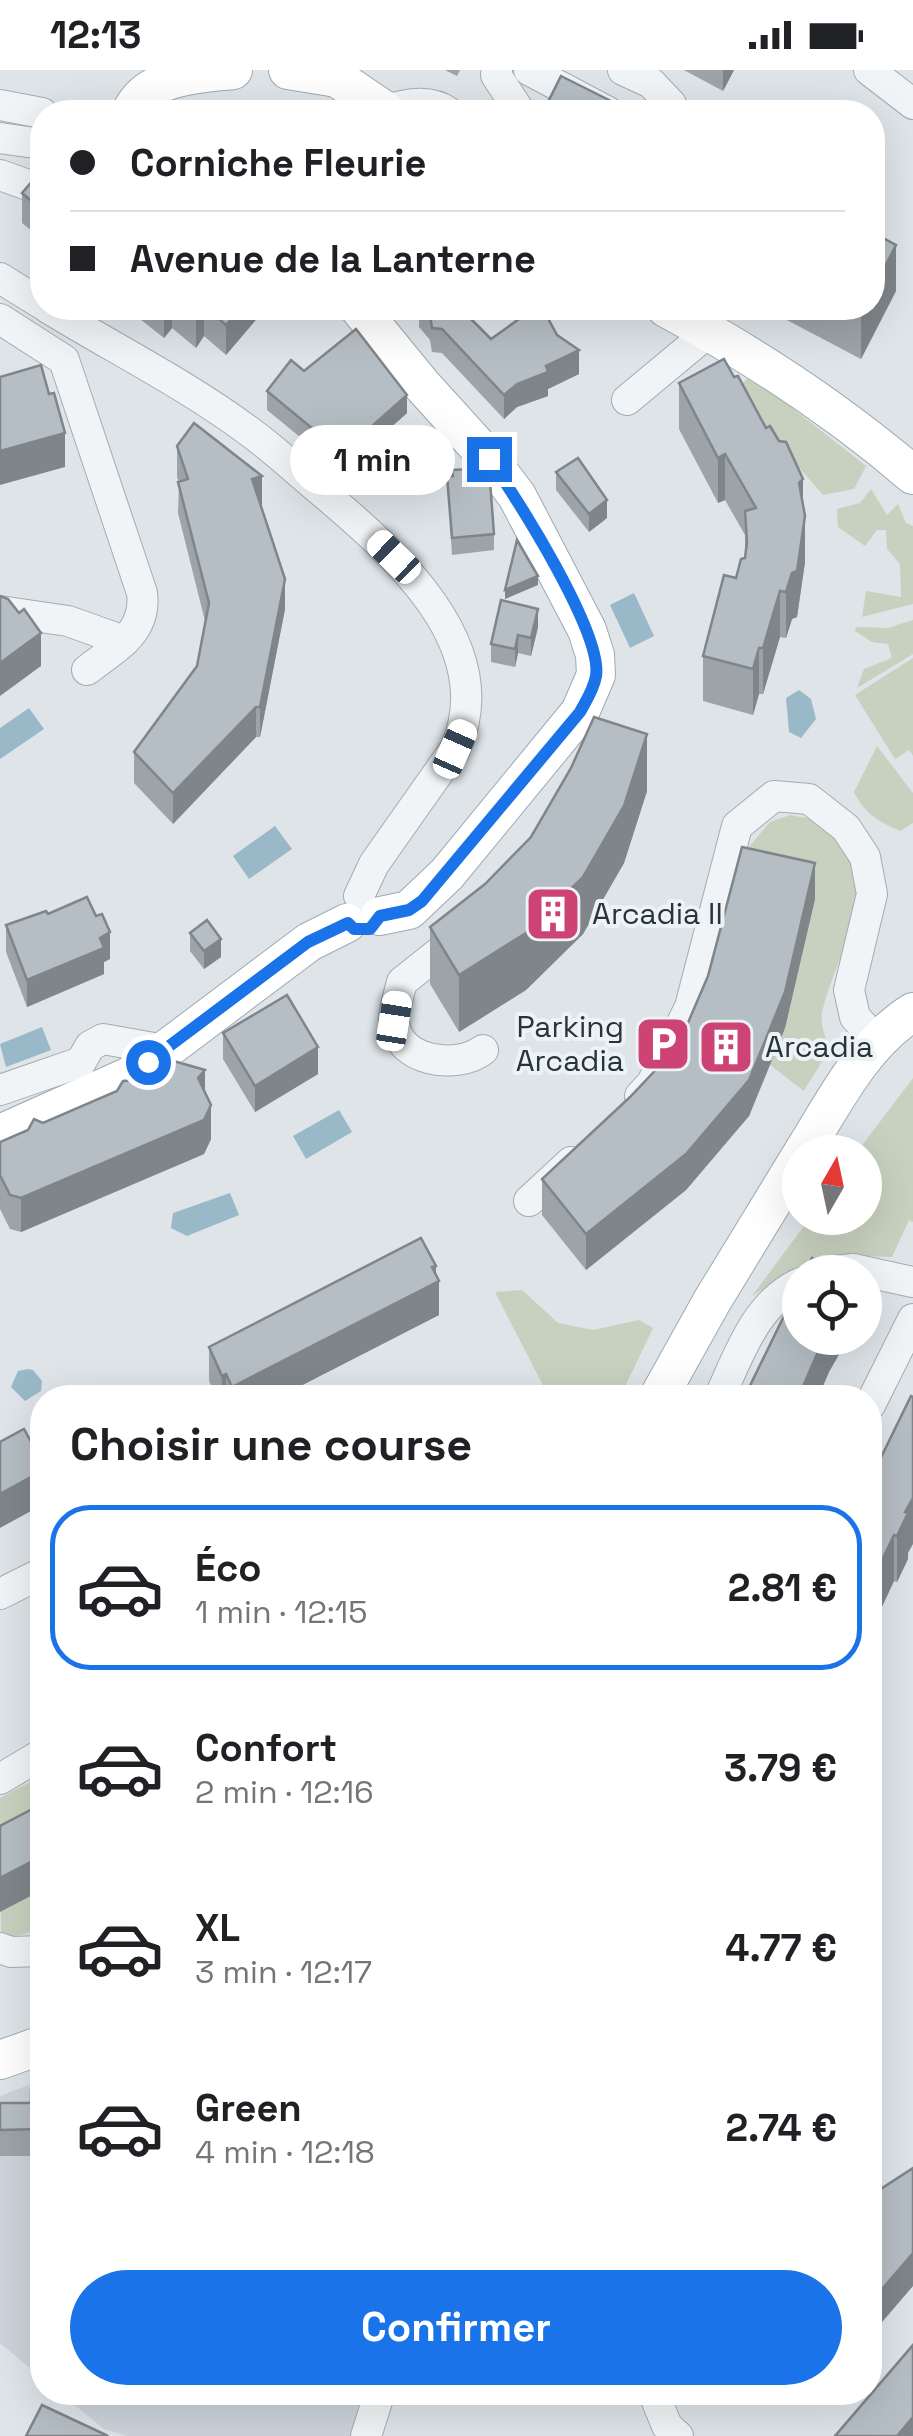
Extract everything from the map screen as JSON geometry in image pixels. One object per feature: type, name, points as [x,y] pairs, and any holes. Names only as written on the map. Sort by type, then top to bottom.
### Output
[{"type":"main road","points":[[139,100],[150,88],[185,76],[233,70]]},
{"type":"main road","points":[[288,70],[338,78],[369,100]]},
{"type":"main road","points":[[0,1134],[132,1075],[308,942],[362,912],[409,910],[422,901],[580,712],[596,675],[595,655],[517,496],[369,320]]},
{"type":"main road","points":[[689,320],[828,406],[913,475]]},
{"type":"main road","points":[[814,1135],[861,1060],[913,1012]]},
{"type":"main road","points":[[665,1385],[782,1186]]},
{"type":"main road","points":[[0,2060],[30,2049]]},
{"type":"street","points":[[497,70],[496,76],[512,100]]},
{"type":"street","points":[[529,70],[585,100]]},
{"type":"street","points":[[623,70],[652,84],[667,100]]},
{"type":"street","points":[[869,70],[913,104]]},
{"type":"street","points":[[0,105],[30,111]]},
{"type":"street","points":[[0,138],[30,142]]},
{"type":"street","points":[[0,174],[30,185]]},
{"type":"street","points":[[0,278],[30,297]]},
{"type":"street","points":[[0,320],[64,360],[142,593],[144,610],[137,628],[87,670]]},
{"type":"street","points":[[68,320],[251,432],[394,557],[430,600],[450,634],[466,685],[464,728],[455,749],[374,864],[362,912]]},
{"type":"street","points":[[627,400],[710,331]]},
{"type":"street","points":[[719,382],[748,354]]},
{"type":"street","points":[[0,611],[68,621],[124,641]]},
{"type":"street","points":[[577,764],[588,738],[587,724],[580,712]]},
{"type":"street","points":[[615,1121],[652,1083],[690,1007],[737,826],[774,796],[809,799],[846,828],[864,856],[872,894],[849,990],[855,1017],[877,1042]]},
{"type":"street","points":[[479,922],[402,982],[394,1021],[398,1034],[411,1048],[442,1062],[473,1058],[483,1050]]},
{"type":"street","points":[[0,1090],[81,1062],[90,1046],[103,1039],[165,1050]]},
{"type":"street","points":[[529,1201],[586,1148]]},
{"type":"street","points":[[882,1275],[913,1282]]},
{"type":"street","points":[[725,1385],[755,1322],[770,1302],[782,1294]]},
{"type":"street","points":[[880,1385],[913,1319]]},
{"type":"street","points":[[0,1594],[30,1579]]},
{"type":"street","points":[[0,1779],[30,1761]]},
{"type":"street","points":[[0,1948],[30,1951]]},
{"type":"street","points":[[366,2436],[376,2405]]},
{"type":"street","points":[[654,2405],[672,2431]]},
{"type":"shaded area","points":[[30,2085],[30,2368],[0,2343],[0,2096]]},
{"type":"shaded area","points":[[75,2405],[367,2405],[361,2436],[127,2436],[104,2429]]},
{"type":"green space","points":[[748,378],[772,392],[866,466],[854,489],[823,495],[733,392]]},
{"type":"green space","points":[[871,489],[887,515],[898,504],[906,523],[913,526],[913,604],[862,617],[866,591],[901,597],[900,564],[887,549],[886,530],[877,530],[865,546],[838,527],[837,509],[860,503]]},
{"type":"green space","points":[[913,620],[913,654],[857,688],[864,669],[892,658],[888,644],[872,642],[855,631],[856,627],[888,628]]},
{"type":"green space","points":[[913,658],[913,756],[909,750],[895,759],[855,695]]},
{"type":"green space","points":[[877,746],[913,793],[913,823],[900,831],[873,816],[854,792]]},
{"type":"green space","points":[[790,815],[833,823],[857,872],[855,917],[822,1012],[825,1055],[804,1091],[770,1065],[785,1028],[815,899],[743,854],[770,822]]},
{"type":"green space","points":[[913,1078],[913,1222],[909,1220],[892,1257],[782,1255],[797,1235],[882,1235],[882,1135],[870,1135]]},
{"type":"green space","points":[[782,1256],[782,1278],[752,1296]]},
{"type":"green space","points":[[522,1290],[558,1323],[593,1330],[639,1320],[653,1328],[626,1385],[543,1385],[495,1292]]},
{"type":"green space","points":[[30,1782],[30,1933],[1,1939],[0,1798]]},
{"type":"water","points":[[634,593],[654,636],[630,648],[610,605]]},
{"type":"water","points":[[799,690],[811,699],[816,719],[801,738],[789,732],[786,698]]},
{"type":"water","points":[[29,708],[44,729],[0,759],[0,728]]},
{"type":"water","points":[[275,826],[292,849],[249,879],[233,856]]},
{"type":"water","points":[[42,1027],[51,1050],[6,1067],[0,1044]]},
{"type":"water","points":[[339,1110],[352,1132],[306,1159],[293,1136]]},
{"type":"water","points":[[230,1193],[239,1215],[187,1236],[171,1228],[173,1213]]},
{"type":"water","points":[[33,1370],[42,1381],[42,1385],[30,1385],[30,1398],[25,1401],[11,1387],[18,1371]]},
{"type":"building","points":[[561,76],[609,100],[549,100]]},
{"type":"building","points":[[30,184],[30,200],[22,193]]},
{"type":"building","points":[[885,239],[896,245],[885,267]]},
{"type":"building","points":[[431,320],[472,320],[491,339],[518,320],[549,320],[557,335],[579,350],[546,366],[548,372],[517,384],[504,395],[442,329],[432,328]]},
{"type":"building","points":[[356,329],[407,395],[371,427],[382,436],[360,468],[267,391],[291,360],[304,371]]},
{"type":"building","points":[[724,359],[734,377],[738,376],[766,428],[770,426],[779,441],[786,442],[803,479],[799,483],[805,516],[797,571],[792,573],[786,592],[780,591],[753,669],[703,656],[724,575],[736,578],[741,559],[745,558],[745,511],[756,508],[725,454],[718,458],[679,383]]},
{"type":"building","points":[[41,365],[65,433],[0,451],[0,377]]},
{"type":"building","points":[[194,423],[262,476],[252,479],[285,579],[260,707],[173,793],[134,752],[197,666],[209,603],[178,482],[188,479],[177,446]]},
{"type":"building","points":[[578,458],[607,500],[589,514],[556,472]]},
{"type":"building","points":[[472,469],[473,475],[484,473],[490,481],[494,534],[452,538],[447,476],[453,476],[452,470]]},
{"type":"building","points":[[517,540],[538,576],[505,590]]},
{"type":"building","points":[[0,596],[8,599],[19,613],[24,609],[41,633],[0,663]]},
{"type":"building","points":[[501,600],[538,609],[531,638],[518,635],[515,649],[491,644]]},
{"type":"building","points":[[594,717],[647,734],[624,806],[583,877],[526,933],[459,975],[430,927],[485,884],[531,837],[571,768]]},
{"type":"building","name":"Arcadia","points":[[742,847],[815,863],[785,992],[749,1080],[686,1154],[586,1234],[542,1179],[630,1097],[681,1039],[708,976]]},
{"type":"building","points":[[87,897],[96,916],[102,914],[110,932],[100,938],[104,948],[27,980],[6,925],[46,911],[48,914]]},
{"type":"building","points":[[207,920],[221,939],[204,951],[190,933]]},
{"type":"building","points":[[287,995],[318,1047],[255,1086],[223,1033]]},
{"type":"building","points":[[163,1058],[205,1070],[198,1078],[211,1105],[204,1120],[21,1198],[10,1195],[0,1175],[0,1142],[28,1130],[34,1119],[43,1123],[117,1091],[123,1081],[136,1080]]},
{"type":"building","points":[[421,1238],[436,1266],[432,1267],[439,1281],[236,1385],[231,1385],[226,1374],[222,1376],[209,1347]]},
{"type":"building","points":[[782,1320],[782,1355],[817,1355],[804,1385],[750,1385]]},
{"type":"building","points":[[913,1397],[913,1498],[882,1560],[882,1455]]},
{"type":"building","points":[[24,1429],[30,1440],[30,1478],[0,1494],[0,1442]]},
{"type":"building","points":[[30,1810],[30,1862],[0,1878],[0,1826]]},
{"type":"building","points":[[0,2103],[30,2103],[30,2129],[0,2130]]},
{"type":"building","points":[[913,2168],[913,2253],[882,2289],[882,2188]]},
{"type":"building","points":[[913,2345],[913,2417],[897,2436],[835,2436],[862,2405],[882,2405],[882,2381]]},
{"type":"building","points":[[42,2405],[108,2436],[26,2436]]},
{"type":"place","name":"Arcadia II","points":[[553,914]]},
{"type":"place","name":"Parking Arcadia","points":[[663,1044]]},
{"type":"place","name":"Arcadia","points":[[726,1047]]},
{"type":"route","points":[[148,1062],[308,942],[348,923],[354,929],[370,929],[380,916],[409,910],[422,901],[580,712],[596,675],[595,655],[517,496],[489,459]]}]
